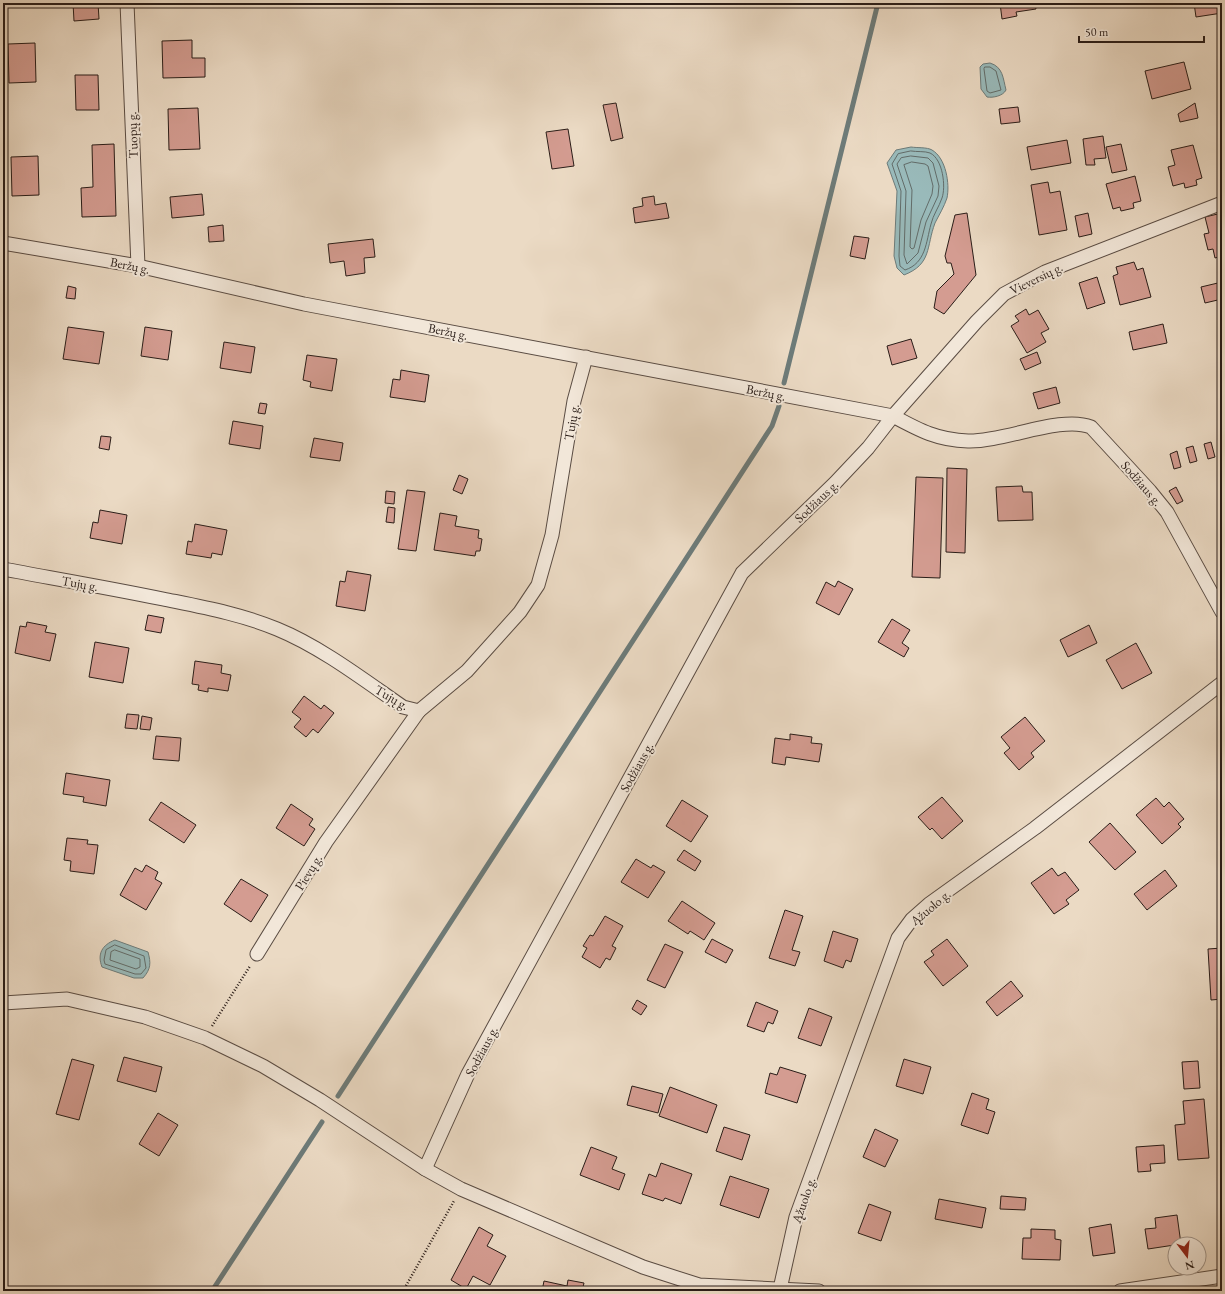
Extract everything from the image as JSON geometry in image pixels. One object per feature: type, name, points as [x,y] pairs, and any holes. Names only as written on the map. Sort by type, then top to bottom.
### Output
[{"type":"street","name":"Tuopų g.","points":[[127,3],[138,266]]},
{"type":"street","name":"Vieversių g.","points":[[893,416],[1004,294],[1045,272],[1222,203]]},
{"type":"street","name":"Beržų g.","points":[[3,243],[138,266],[304,304],[893,416]]},
{"type":"street","name":"Tujų g.","points":[[3,569],[94,585],[221,611],[250,619],[278,630],[309,646],[403,706],[419,712],[467,671],[520,612],[538,585],[552,535],[574,401],[586,357]]},
{"type":"street","name":"Sodžiaus g.","points":[[425,1169],[468,1074],[742,573],[868,448],[893,416],[930,436],[968,441],[1010,436],[1065,424],[1082,424],[1091,427],[1150,491],[1167,512],[1222,612]]},
{"type":"street","name":"Ąžuolo g.","points":[[780,1289],[796,1217],[898,938],[912,919],[929,904],[1035,828],[1222,683]]},
{"type":"street","name":"Pievų g.","points":[[257,954],[326,842],[419,712]]},
{"type":"street","points":[[3,1003],[67,999],[145,1017],[205,1038],[263,1066],[320,1100],[425,1169],[461,1188],[642,1267],[699,1285],[819,1291]]},
{"type":"street","points":[[1120,1291],[1222,1276]]},
{"type":"path","points":[[205,1038],[257,954]]},
{"type":"path","points":[[403,1291],[461,1188]]},
{"type":"water","points":[[990,63],[998,67],[1000,70],[1006,90],[995,97],[987,97],[981,89],[980,67],[983,64]]},
{"type":"water","points":[[911,147],[930,149],[937,154],[944,165],[948,192],[946,201],[935,223],[924,260],[913,271],[904,275],[897,268],[894,256],[897,191],[887,163],[896,150]]},
{"type":"water","points":[[115,940],[148,952],[150,966],[148,972],[143,978],[134,978],[102,967],[100,954],[107,944]]},
{"type":"building","points":[[73,3],[98,3],[99,19],[74,21]]},
{"type":"building","points":[[1000,3],[1035,3],[1036,9],[1016,12],[1017,16],[1002,19]]},
{"type":"building","points":[[1071,3],[1087,3],[1087,4],[1072,6]]},
{"type":"building","points":[[1122,3],[1151,3],[1151,5],[1122,7]]},
{"type":"building","points":[[1194,3],[1222,3],[1222,13],[1196,17]]},
{"type":"building","points":[[192,40],[192,58],[205,58],[205,77],[163,78],[162,41]]},
{"type":"building","points":[[35,43],[36,82],[9,83],[8,44]]},
{"type":"building","points":[[1184,62],[1191,89],[1152,99],[1145,71]]},
{"type":"building","points":[[75,75],[98,75],[99,110],[76,110]]},
{"type":"building","points":[[616,103],[623,138],[611,141],[603,105]]},
{"type":"building","points":[[1195,103],[1198,118],[1180,122],[1178,114]]},
{"type":"building","points":[[1018,107],[1020,122],[1001,124],[999,109]]},
{"type":"building","points":[[198,108],[200,149],[169,150],[168,109]]},
{"type":"building","points":[[568,129],[574,166],[552,169],[546,132]]},
{"type":"building","points":[[1103,136],[1106,158],[1094,159],[1095,165],[1086,165],[1083,139]]},
{"type":"building","points":[[1067,140],[1071,163],[1031,170],[1027,147]]},
{"type":"building","points":[[114,144],[116,216],[82,217],[81,188],[93,187],[92,145]]},
{"type":"building","points":[[1121,144],[1127,170],[1112,173],[1106,147]]},
{"type":"building","points":[[1193,145],[1202,178],[1196,180],[1197,185],[1185,188],[1184,183],[1173,186],[1168,167],[1175,165],[1171,150]]},
{"type":"building","points":[[38,156],[39,195],[12,196],[11,157]]},
{"type":"building","points":[[1135,176],[1141,201],[1133,203],[1134,208],[1121,211],[1120,207],[1113,209],[1106,184]]},
{"type":"building","points":[[1048,182],[1050,193],[1060,191],[1067,230],[1039,235],[1031,185]]},
{"type":"building","points":[[202,194],[204,215],[172,218],[170,197]]},
{"type":"building","points":[[654,196],[655,205],[666,203],[669,218],[635,223],[633,208],[643,206],[642,198]]},
{"type":"building","points":[[967,213],[976,275],[944,314],[934,308],[937,291],[954,274],[951,263],[947,263],[945,256],[955,215]]},
{"type":"building","points":[[1088,213],[1092,234],[1079,237],[1075,216]]},
{"type":"building","points":[[1222,213],[1222,256],[1215,258],[1213,249],[1208,250],[1204,234],[1209,233],[1205,217]]},
{"type":"building","points":[[223,225],[224,241],[209,242],[208,227]]},
{"type":"building","points":[[854,236],[869,238],[865,259],[850,256]]},
{"type":"building","points":[[373,239],[375,257],[364,258],[365,273],[346,276],[344,261],[330,263],[328,244]]},
{"type":"building","points":[[1134,262],[1137,270],[1143,268],[1151,297],[1120,305],[1113,276],[1118,274],[1116,267]]},
{"type":"building","points":[[1097,277],[1105,303],[1087,309],[1079,283]]},
{"type":"building","points":[[1222,282],[1222,299],[1205,303],[1201,287]]},
{"type":"building","points":[[68,286],[76,288],[75,299],[66,298]]},
{"type":"building","points":[[1026,309],[1029,315],[1038,310],[1049,329],[1041,333],[1046,342],[1027,353],[1011,326],[1019,321],[1015,316]]},
{"type":"building","points":[[1163,324],[1167,343],[1133,350],[1129,332]]},
{"type":"building","points":[[68,327],[104,332],[99,364],[63,359]]},
{"type":"building","points":[[145,327],[172,331],[168,360],[141,356]]},
{"type":"building","points":[[911,339],[917,358],[892,365],[887,346]]},
{"type":"building","points":[[224,342],[255,347],[251,373],[220,368]]},
{"type":"building","points":[[1037,352],[1041,363],[1025,370],[1020,359]]},
{"type":"building","points":[[307,355],[337,359],[332,391],[310,387],[311,382],[303,380]]},
{"type":"building","points":[[401,370],[429,375],[425,402],[390,397],[393,379],[400,380]]},
{"type":"building","points":[[1056,387],[1060,403],[1038,409],[1033,393]]},
{"type":"building","points":[[260,403],[267,404],[265,414],[258,413]]},
{"type":"building","points":[[233,421],[263,426],[260,449],[229,444]]},
{"type":"building","points":[[101,436],[111,437],[109,450],[99,448]]},
{"type":"building","points":[[314,438],[343,443],[340,461],[310,457]]},
{"type":"building","points":[[1211,442],[1215,457],[1208,459],[1204,444]]},
{"type":"building","points":[[1193,446],[1197,461],[1190,463],[1186,448]]},
{"type":"building","points":[[1177,451],[1181,467],[1174,469],[1170,454]]},
{"type":"building","points":[[947,468],[967,469],[965,553],[946,552]]},
{"type":"building","points":[[459,475],[468,479],[462,494],[453,490]]},
{"type":"building","points":[[916,477],[943,478],[940,578],[912,577]]},
{"type":"building","points":[[1022,486],[1023,492],[1032,492],[1033,520],[998,521],[996,487]]},
{"type":"building","points":[[1176,487],[1183,501],[1177,504],[1169,491]]},
{"type":"building","points":[[407,490],[425,492],[416,551],[398,549]]},
{"type":"building","points":[[386,491],[395,492],[394,504],[385,503]]},
{"type":"building","points":[[388,507],[395,508],[394,523],[386,522]]},
{"type":"building","points":[[100,510],[127,515],[122,544],[90,538],[93,522],[98,523]]},
{"type":"building","points":[[440,513],[457,516],[455,526],[479,530],[478,538],[482,539],[480,551],[476,551],[475,556],[434,550]]},
{"type":"building","points":[[195,524],[227,530],[222,555],[212,553],[211,558],[186,554],[188,541],[192,542]]},
{"type":"building","points":[[347,571],[371,575],[365,611],[336,606],[340,581],[345,582]]},
{"type":"building","points":[[838,581],[853,589],[839,615],[816,603],[826,582],[835,587]]},
{"type":"building","points":[[148,615],[164,618],[161,633],[145,630]]},
{"type":"building","points":[[892,619],[910,630],[902,643],[909,648],[904,657],[878,642]]},
{"type":"building","points":[[27,622],[47,626],[45,632],[56,634],[50,661],[15,653],[20,626],[26,627]]},
{"type":"building","points":[[1089,625],[1097,643],[1068,657],[1060,640]]},
{"type":"building","points":[[95,642],[129,648],[123,683],[89,677]]},
{"type":"building","points":[[1136,643],[1152,673],[1122,689],[1106,660]]},
{"type":"building","points":[[195,661],[222,665],[221,673],[231,675],[228,691],[208,688],[208,692],[198,690],[199,685],[192,684]]},
{"type":"building","points":[[304,696],[321,709],[324,705],[334,713],[318,733],[313,729],[306,737],[294,727],[301,719],[292,712]]},
{"type":"building","points":[[127,714],[139,715],[137,729],[125,728]]},
{"type":"building","points":[[142,716],[152,718],[150,730],[140,729]]},
{"type":"building","points":[[1025,717],[1045,741],[1031,753],[1034,757],[1019,770],[1004,753],[1010,748],[1001,737]]},
{"type":"building","points":[[790,734],[812,737],[811,743],[822,744],[819,762],[786,757],[785,765],[772,763],[775,738],[790,740]]},
{"type":"building","points":[[156,736],[181,738],[179,761],[153,759]]},
{"type":"building","points":[[66,773],[110,780],[106,806],[83,802],[84,797],[63,794]]},
{"type":"building","points":[[942,797],[963,821],[942,839],[932,828],[930,830],[918,817]]},
{"type":"building","points":[[1156,798],[1164,807],[1169,802],[1184,819],[1178,824],[1181,827],[1162,844],[1136,815]]},
{"type":"building","points":[[682,800],[708,816],[691,842],[666,826]]},
{"type":"building","points":[[161,802],[196,825],[184,843],[149,820]]},
{"type":"building","points":[[291,804],[313,819],[309,825],[315,829],[304,846],[276,828]]},
{"type":"building","points":[[1110,823],[1136,852],[1115,870],[1089,842]]},
{"type":"building","points":[[67,838],[88,840],[87,844],[98,845],[94,874],[70,871],[71,861],[64,860]]},
{"type":"building","points":[[684,850],[701,861],[695,871],[677,860]]},
{"type":"building","points":[[636,859],[651,868],[653,865],[665,872],[648,898],[621,882]]},
{"type":"building","points":[[146,865],[158,872],[155,879],[162,883],[146,910],[120,895],[135,868],[142,872]]},
{"type":"building","points":[[1052,868],[1058,876],[1065,872],[1079,890],[1066,900],[1069,904],[1054,914],[1031,883]]},
{"type":"building","points":[[1165,870],[1177,886],[1147,910],[1134,894]]},
{"type":"building","points":[[241,879],[268,895],[251,922],[224,904]]},
{"type":"building","points":[[682,901],[715,923],[704,940],[690,931],[688,934],[668,921]]},
{"type":"building","points":[[785,910],[803,916],[792,950],[800,952],[795,966],[769,958]]},
{"type":"building","points":[[605,916],[623,926],[612,946],[616,948],[610,960],[606,958],[600,968],[582,957],[587,948],[583,946],[590,935],[593,936]]},
{"type":"building","points":[[833,931],[858,939],[851,962],[846,960],[843,968],[824,961]]},
{"type":"building","points":[[712,939],[733,950],[726,963],[705,952]]},
{"type":"building","points":[[947,939],[968,966],[943,986],[924,962],[934,955],[931,951]]},
{"type":"building","points":[[665,944],[683,952],[665,988],[647,980]]},
{"type":"building","points":[[1222,948],[1222,999],[1211,1000],[1208,949]]},
{"type":"building","points":[[1011,981],[1023,996],[997,1016],[986,1002]]},
{"type":"building","points":[[637,1000],[647,1006],[641,1015],[632,1009]]},
{"type":"building","points":[[756,1002],[778,1011],[773,1024],[768,1022],[764,1032],[747,1026]]},
{"type":"building","points":[[809,1008],[832,1017],[821,1046],[798,1038]]},
{"type":"building","points":[[1220,1025],[1222,1025],[1222,1065]]},
{"type":"building","points":[[124,1057],[162,1067],[156,1092],[117,1081]]},
{"type":"building","points":[[72,1059],[94,1065],[79,1120],[56,1114]]},
{"type":"building","points":[[904,1059],[931,1067],[923,1094],[896,1086]]},
{"type":"building","points":[[1198,1061],[1200,1088],[1184,1089],[1182,1062]]},
{"type":"building","points":[[780,1067],[806,1075],[797,1103],[765,1093],[770,1073],[777,1075]]},
{"type":"building","points":[[632,1086],[663,1094],[658,1113],[627,1105]]},
{"type":"building","points":[[670,1087],[717,1105],[707,1133],[659,1116]]},
{"type":"building","points":[[972,1093],[989,1099],[986,1109],[995,1112],[988,1134],[961,1125]]},
{"type":"building","points":[[1204,1099],[1209,1158],[1178,1160],[1175,1125],[1185,1124],[1183,1101]]},
{"type":"building","points":[[158,1113],[178,1125],[159,1156],[139,1144]]},
{"type":"building","points":[[724,1127],[750,1135],[742,1160],[716,1151]]},
{"type":"building","points":[[875,1129],[898,1140],[885,1167],[863,1157]]},
{"type":"building","points":[[1164,1145],[1165,1163],[1150,1164],[1151,1171],[1138,1172],[1136,1147]]},
{"type":"building","points":[[591,1147],[617,1157],[612,1169],[625,1174],[619,1190],[580,1175]]},
{"type":"building","points":[[661,1163],[692,1174],[681,1204],[665,1198],[663,1201],[642,1194],[649,1174],[656,1177]]},
{"type":"building","points":[[730,1176],[769,1189],[759,1218],[720,1205]]},
{"type":"building","points":[[1001,1196],[1026,1198],[1025,1210],[1000,1209]]},
{"type":"building","points":[[939,1199],[986,1208],[982,1228],[935,1219]]},
{"type":"building","points":[[869,1204],[891,1212],[881,1241],[858,1233]]},
{"type":"building","points":[[1177,1215],[1180,1236],[1167,1236],[1167,1246],[1148,1249],[1145,1229],[1156,1228],[1155,1218]]},
{"type":"building","points":[[1111,1224],[1115,1253],[1093,1256],[1089,1228]]},
{"type":"building","points":[[479,1227],[493,1235],[487,1246],[506,1256],[490,1285],[473,1276],[466,1289],[451,1280]]},
{"type":"building","points":[[1031,1229],[1055,1230],[1055,1239],[1061,1240],[1060,1260],[1022,1259],[1023,1238],[1031,1238]]},
{"type":"building","points":[[568,1280],[584,1283],[582,1291],[542,1291],[544,1281],[567,1286]]},
{"type":"waterway","points":[[784,383],[878,3]]},
{"type":"waterway","points":[[338,1096],[772,426],[779,406]]},
{"type":"waterway","points":[[212,1291],[322,1122]]}]
